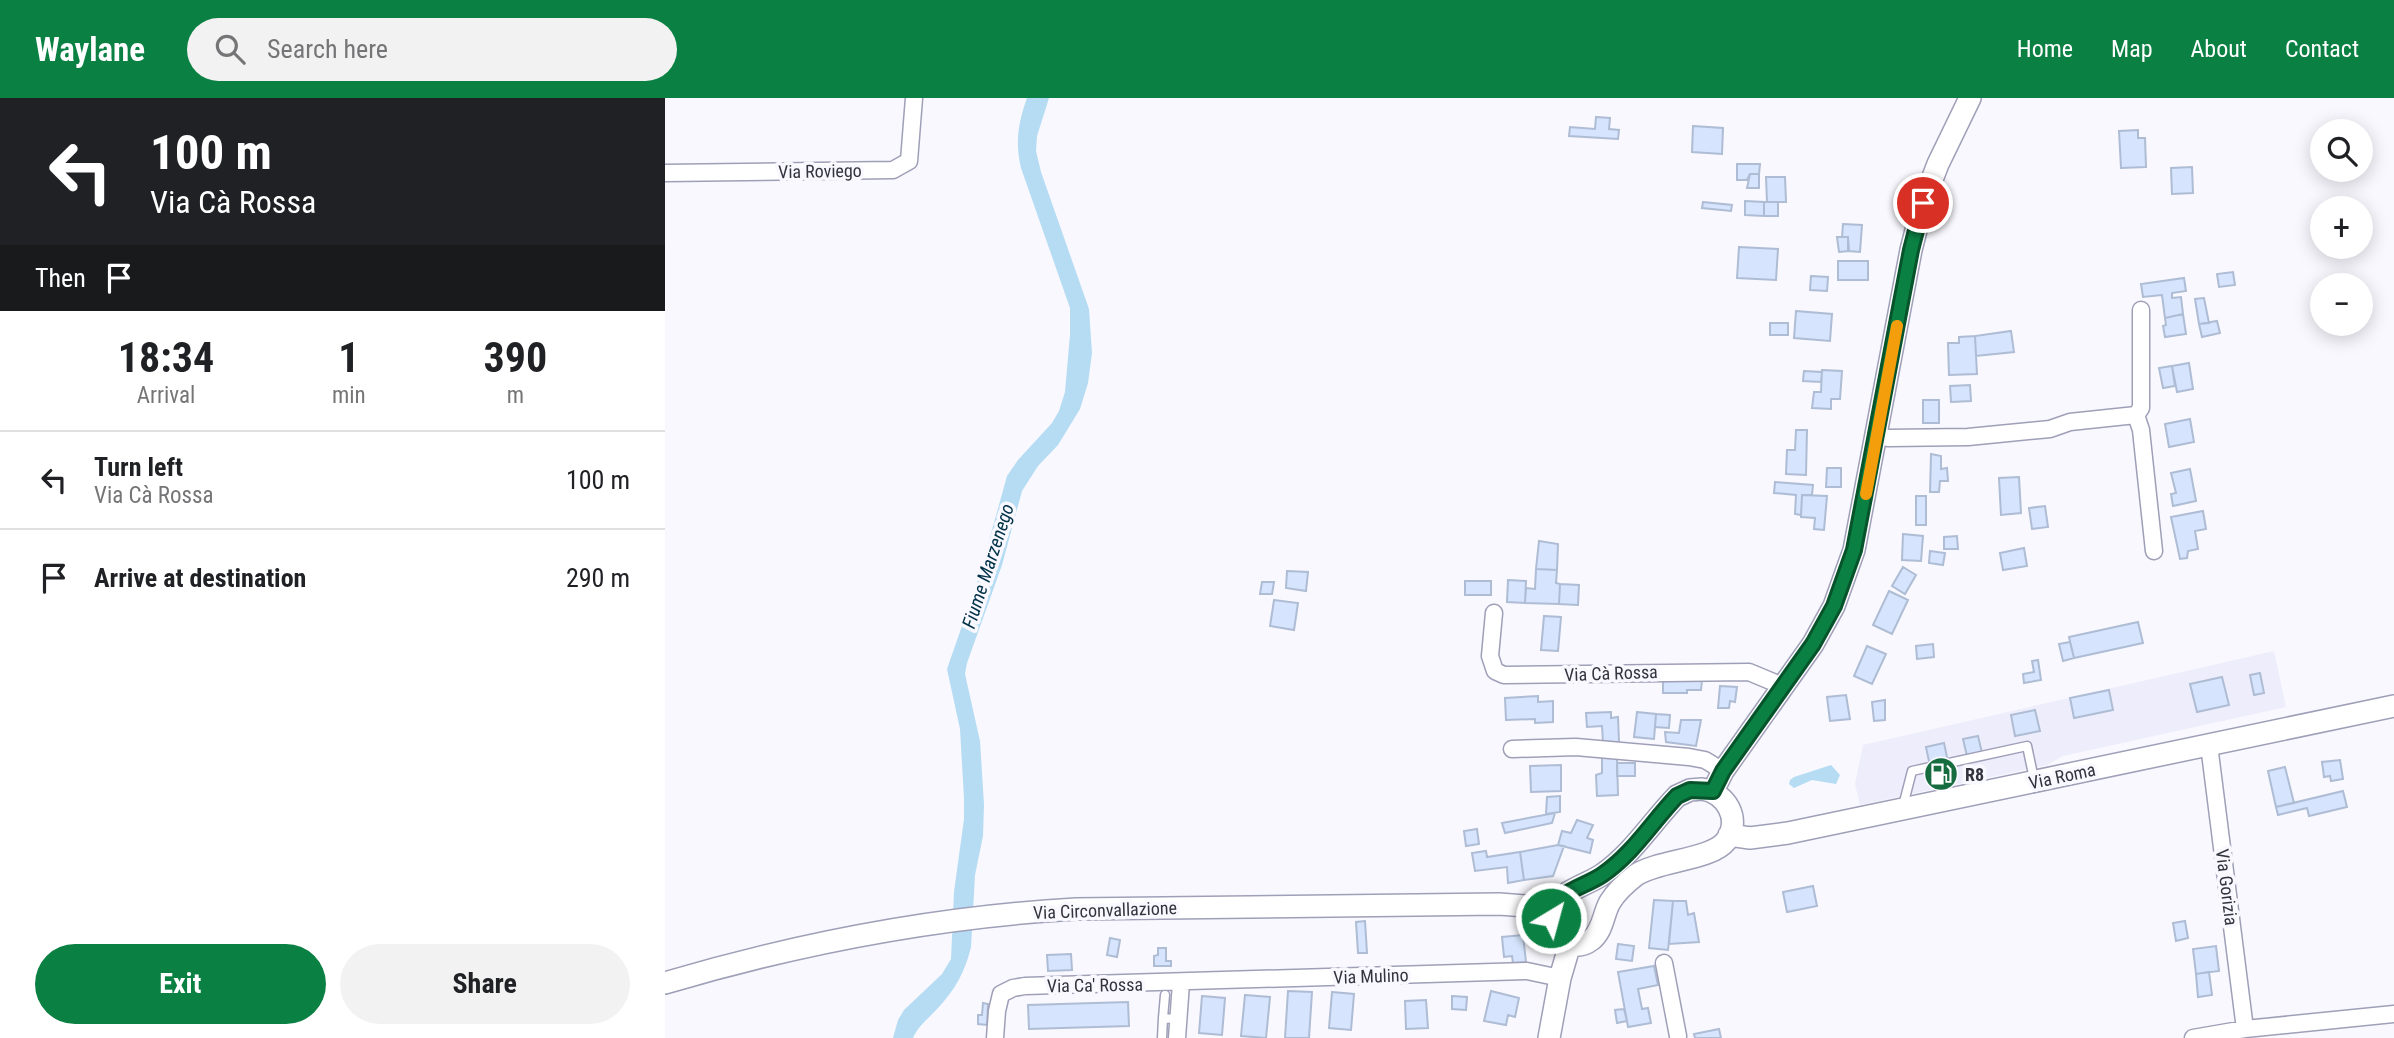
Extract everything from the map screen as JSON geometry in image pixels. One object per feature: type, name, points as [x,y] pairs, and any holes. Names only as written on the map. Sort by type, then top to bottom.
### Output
[{"type":"main road","points":[[1713,791],[1723,771],[1813,644],[1834,606],[1854,550],[1911,250],[1923,203],[1938,164],[1970,98]]},
{"type":"main road","name":"Via Roma","points":[[1729,835],[1750,838],[1769,836],[2394,706]]},
{"type":"main road","points":[[1690,790],[1713,791],[1725,800],[1731,816],[1729,835],[1725,842],[1712,851],[1658,865],[1623,881],[1610,902],[1597,934],[1590,942],[1570,944],[1561,939],[1554,929],[1551,918],[1561,897],[1598,881],[1631,849],[1677,796],[1690,790]]},
{"type":"main road","name":"Via Circonvallazione","points":[[665,983],[796,947],[983,916],[1076,909],[1308,906],[1499,904],[1541,906],[1553,910]]},
{"type":"main road","points":[[1549,1038],[1560,978],[1570,944]]},
{"type":"street","name":"Via Roviego","points":[[665,173],[893,170],[909,161],[914,98]]},
{"type":"street","points":[[1876,435],[1888,438],[1968,437],[2050,429],[2070,422],[2136,415],[2141,408],[2141,310]]},
{"type":"street","points":[[2136,415],[2141,430],[2154,551]]},
{"type":"street","name":"Via Cà Rossa","points":[[1494,613],[1490,656],[1495,671],[1504,675],[1749,672],[1773,682],[1782,689]]},
{"type":"street","name":"Via Gorizia","points":[[2209,745],[2245,1029]]},
{"type":"street","points":[[1511,748],[1576,747],[1689,757],[1705,760],[1723,771]]},
{"type":"street","points":[[1664,963],[1675,1037]]},
{"type":"street","name":"Via Mulino","points":[[1181,983],[1527,971],[1560,978]]},
{"type":"street","points":[[1177,1038],[1171,1019],[1181,983]]},
{"type":"street","name":"Via Ca' Rossa","points":[[995,1038],[1001,993],[1013,988],[1181,983]]},
{"type":"street","points":[[2193,1038],[2245,1029],[2394,1014]]},
{"type":"lane","points":[[1902,809],[1912,771],[2027,746],[2035,782]]},
{"type":"lane","points":[[1162,1038],[1171,1019],[1165,995]]},
{"type":"shaded area","points":[[2274,651],[2286,707],[2063,756],[2047,765],[1860,805],[1855,784],[1863,745]]},
{"type":"water","name":"Fiume Marzenego","points":[[1027,98],[1049,98],[1037,136],[1036,151],[1089,309],[1092,353],[1088,383],[1080,409],[1058,445],[1038,466],[1022,491],[1002,565],[967,663],[965,674],[980,741],[984,805],[969,956],[954,988],[913,1038],[893,1038],[904,1010],[942,974],[951,959],[954,892],[964,819],[964,798],[960,729],[947,669],[979,577],[1007,476],[1052,423],[1065,392],[1070,308],[1021,168],[1018,133]]},
{"type":"water","points":[[1831,765],[1840,775],[1836,784],[1812,780],[1794,788],[1789,784],[1794,777]]},
{"type":"building","points":[[1596,117],[1610,118],[1609,129],[1619,130],[1618,139],[1569,136],[1570,127],[1595,129]]},
{"type":"building","points":[[1693,126],[1723,128],[1722,154],[1692,152]]},
{"type":"building","points":[[2138,130],[2138,138],[2145,138],[2146,167],[2121,168],[2119,131]]},
{"type":"building","points":[[1737,164],[1760,164],[1759,174],[1750,174],[1747,180],[1737,180]]},
{"type":"building","points":[[2192,167],[2193,193],[2172,194],[2171,168]]},
{"type":"building","points":[[1750,174],[1759,174],[1759,188],[1747,188]]},
{"type":"building","points":[[1766,177],[1785,177],[1786,202],[1767,202]]},
{"type":"building","points":[[1745,201],[1764,202],[1764,216],[1745,215]]},
{"type":"building","points":[[1703,202],[1732,205],[1731,211],[1702,208]]},
{"type":"building","points":[[1764,202],[1778,202],[1778,216],[1764,216]]},
{"type":"building","points":[[1843,224],[1862,225],[1860,252],[1848,251],[1848,237],[1842,237]]},
{"type":"building","points":[[1837,237],[1848,237],[1849,251],[1839,252]]},
{"type":"building","points":[[1739,247],[1778,249],[1776,280],[1737,278]]},
{"type":"building","points":[[1838,261],[1868,261],[1868,280],[1838,280]]},
{"type":"building","points":[[2233,272],[2235,285],[2219,287],[2217,274]]},
{"type":"building","points":[[1811,276],[1828,277],[1827,291],[1810,290]]},
{"type":"building","points":[[2184,278],[2186,291],[2172,293],[2172,298],[2181,297],[2183,314],[2165,318],[2162,295],[2143,297],[2141,284]]},
{"type":"building","points":[[2204,298],[2209,323],[2199,324],[2195,299]]},
{"type":"building","points":[[1796,311],[1832,314],[1830,341],[1794,338]]},
{"type":"building","points":[[2183,314],[2186,334],[2165,337],[2165,318]]},
{"type":"building","points":[[2217,321],[2220,333],[2202,337],[2199,324]]},
{"type":"building","points":[[1770,323],[1788,323],[1788,335],[1770,335]]},
{"type":"building","points":[[2011,331],[2014,352],[1976,356],[1975,336]]},
{"type":"building","points":[[1975,336],[1977,374],[1949,375],[1948,343],[1959,343],[1959,337]]},
{"type":"building","points":[[2189,363],[2193,389],[2177,392],[2172,366]]},
{"type":"building","points":[[2172,366],[2175,386],[2163,388],[2159,368]]},
{"type":"building","points":[[1822,370],[1842,371],[1840,399],[1831,399],[1831,409],[1812,408],[1814,392],[1821,392]]},
{"type":"building","points":[[1804,371],[1822,372],[1821,382],[1803,381]]},
{"type":"building","points":[[1970,385],[1971,401],[1951,402],[1950,386]]},
{"type":"building","points":[[1923,400],[1939,400],[1939,423],[1923,423]]},
{"type":"building","points":[[2190,419],[2194,442],[2169,447],[2165,424]]},
{"type":"building","points":[[1796,430],[1807,430],[1806,475],[1786,474],[1787,450],[1795,450]]},
{"type":"building","points":[[1931,454],[1941,456],[1941,469],[1947,468],[1948,481],[1940,481],[1939,492],[1930,492]]},
{"type":"building","points":[[1827,468],[1841,468],[1841,487],[1826,487]]},
{"type":"building","points":[[2190,469],[2196,501],[2173,506],[2171,494],[2176,493],[2171,473]]},
{"type":"building","points":[[2019,477],[2021,513],[2001,515],[1999,478]]},
{"type":"building","points":[[1775,482],[1813,485],[1812,495],[1802,495],[1801,515],[1795,514],[1796,495],[1774,493]]},
{"type":"building","points":[[1802,495],[1827,496],[1824,530],[1814,529],[1815,518],[1801,517]]},
{"type":"building","points":[[1916,496],[1926,496],[1926,525],[1916,525]]},
{"type":"building","points":[[2045,506],[2048,527],[2032,529],[2029,508]]},
{"type":"building","points":[[2203,511],[2206,529],[2195,531],[2198,549],[2188,551],[2187,558],[2180,559],[2171,517]]},
{"type":"building","points":[[1903,534],[1923,536],[1921,561],[1902,560]]},
{"type":"building","points":[[1957,536],[1958,549],[1944,549],[1944,537]]},
{"type":"building","points":[[1539,541],[1558,544],[1557,570],[1536,569]]},
{"type":"building","points":[[2024,548],[2027,566],[2003,570],[2000,553]]},
{"type":"building","points":[[1930,551],[1945,553],[1943,565],[1929,563]]},
{"type":"building","points":[[1903,567],[1916,575],[1905,594],[1892,586]]},
{"type":"building","points":[[1536,569],[1557,570],[1556,583],[1560,584],[1559,604],[1525,603],[1526,588],[1535,589]]},
{"type":"building","points":[[1287,571],[1308,572],[1306,591],[1286,588]]},
{"type":"building","points":[[1508,580],[1526,581],[1525,603],[1507,602]]},
{"type":"building","points":[[1465,581],[1491,581],[1491,595],[1465,595]]},
{"type":"building","points":[[1262,582],[1274,582],[1272,594],[1260,594]]},
{"type":"building","points":[[1560,584],[1579,585],[1578,605],[1559,604]]},
{"type":"building","points":[[1889,591],[1908,600],[1892,634],[1873,625]]},
{"type":"building","points":[[1274,600],[1298,603],[1294,630],[1270,626]]},
{"type":"building","points":[[1544,616],[1561,617],[1558,651],[1541,650]]},
{"type":"building","points":[[2138,622],[2143,643],[2074,658],[2069,637]]},
{"type":"building","points":[[2070,642],[2074,658],[2063,661],[2059,644]]},
{"type":"building","points":[[1933,644],[1934,657],[1917,659],[1916,646]]},
{"type":"building","points":[[1867,646],[1886,654],[1872,684],[1854,676]]},
{"type":"building","points":[[2038,660],[2041,680],[2024,683],[2023,674],[2034,672],[2032,661]]},
{"type":"building","points":[[2260,673],[2264,693],[2254,695],[2250,675]]},
{"type":"building","points":[[2222,677],[2229,705],[2197,712],[2190,684]]},
{"type":"building","points":[[1663,680],[1702,680],[1701,690],[1663,693]]},
{"type":"building","points":[[1720,686],[1737,687],[1735,702],[1730,701],[1729,708],[1718,708]]},
{"type":"building","points":[[2109,690],[2113,710],[2074,718],[2070,698]]},
{"type":"building","points":[[1846,695],[1850,719],[1830,721],[1827,697]]},
{"type":"building","points":[[1538,696],[1538,702],[1553,701],[1553,722],[1535,723],[1535,719],[1506,720],[1505,698]]},
{"type":"building","points":[[1885,700],[1885,720],[1874,721],[1872,702]]},
{"type":"building","points":[[2035,710],[2040,731],[2015,736],[2011,715]]},
{"type":"building","points":[[1611,712],[1611,718],[1618,717],[1619,742],[1603,743],[1602,726],[1587,727],[1586,713]]},
{"type":"building","points":[[1637,712],[1656,714],[1654,739],[1634,737]]},
{"type":"building","points":[[1656,714],[1670,715],[1669,728],[1655,727]]},
{"type":"building","points":[[1681,720],[1701,720],[1696,746],[1666,742],[1665,732],[1679,733]]},
{"type":"building","points":[[1978,736],[1982,753],[1967,756],[1963,739]]},
{"type":"building","points":[[1944,743],[1952,781],[1934,785],[1926,747]]},
{"type":"building","points":[[1602,757],[1617,758],[1618,795],[1597,796],[1596,775],[1602,773]]},
{"type":"building","points":[[2340,760],[2343,779],[2331,781],[2330,776],[2324,777],[2322,762]]},
{"type":"building","points":[[1617,763],[1635,763],[1635,776],[1617,776]]},
{"type":"building","points":[[1561,765],[1561,791],[1531,792],[1530,766]]},
{"type":"building","points":[[2285,767],[2294,803],[2276,807],[2268,771]]},
{"type":"building","points":[[2343,791],[2347,807],[2309,816],[2307,808],[2278,815],[2276,807]]},
{"type":"building","points":[[1560,796],[1560,812],[1546,814],[1547,797]]},
{"type":"building","points":[[1555,813],[1552,823],[1505,833],[1502,823]]},
{"type":"building","points":[[1577,820],[1593,825],[1587,838],[1593,840],[1590,853],[1558,845],[1562,831],[1571,833]]},
{"type":"building","points":[[1477,829],[1479,844],[1466,846],[1464,831]]},
{"type":"building","points":[[1564,846],[1553,876],[1524,880],[1520,852]]},
{"type":"building","points":[[1486,851],[1487,857],[1520,852],[1524,880],[1508,883],[1507,867],[1475,871],[1472,853]]},
{"type":"building","points":[[1813,886],[1817,906],[1787,912],[1783,892]]},
{"type":"building","points":[[1654,900],[1673,901],[1668,950],[1649,948]]},
{"type":"building","points":[[1673,901],[1686,901],[1688,915],[1694,913],[1699,942],[1669,944]]},
{"type":"building","points":[[1365,921],[1367,953],[1358,953],[1356,922]]},
{"type":"building","points":[[2185,921],[2188,938],[2176,941],[2173,923]]},
{"type":"building","points":[[1523,935],[1526,962],[1513,963],[1512,956],[1504,957],[1502,937]]},
{"type":"building","points":[[1110,938],[1120,940],[1117,957],[1107,955]]},
{"type":"building","points":[[1618,944],[1634,946],[1632,961],[1616,959]]},
{"type":"building","points":[[2216,946],[2219,971],[2196,974],[2193,949]]},
{"type":"building","points":[[1158,948],[1166,948],[1166,961],[1171,961],[1171,966],[1154,966],[1154,956],[1158,955]]},
{"type":"building","points":[[1071,954],[1072,970],[1048,971],[1047,955]]},
{"type":"building","points":[[1654,966],[1658,985],[1638,989],[1642,1009],[1648,1008],[1651,1023],[1628,1027],[1618,972]]},
{"type":"building","points":[[2209,972],[2212,995],[2198,997],[2196,974]]},
{"type":"building","points":[[1288,991],[1312,992],[1309,1038],[1285,1038]]},
{"type":"building","points":[[1491,991],[1519,998],[1515,1017],[1508,1015],[1506,1025],[1484,1021]]},
{"type":"building","points":[[1332,992],[1354,994],[1351,1030],[1329,1028]]},
{"type":"building","points":[[1245,995],[1270,997],[1266,1038],[1241,1036]]},
{"type":"building","points":[[1202,996],[1225,998],[1222,1035],[1199,1033]]},
{"type":"building","points":[[1452,996],[1467,997],[1466,1010],[1452,1009]]},
{"type":"building","points":[[1426,1000],[1428,1028],[1406,1029],[1405,1001]]},
{"type":"building","points":[[1128,1002],[1129,1026],[1029,1029],[1028,1005]]},
{"type":"building","points":[[983,1003],[988,1004],[987,1025],[978,1024]]},
{"type":"building","points":[[1624,1009],[1627,1021],[1617,1023],[1615,1010]]},
{"type":"building","points":[[1719,1029],[1721,1038],[1695,1038],[1694,1034]]},
{"type":"slow traffic","points":[[1866,494],[1897,326]]},
{"type":"place","name":"R8","points":[[1941,774]]},
{"type":"route","points":[[1551,918],[1555,903],[1561,897],[1603,874],[1615,864],[1677,796],[1690,790],[1713,791],[1723,771],[1813,644],[1834,606],[1854,550],[1911,250],[1923,203]]}]
